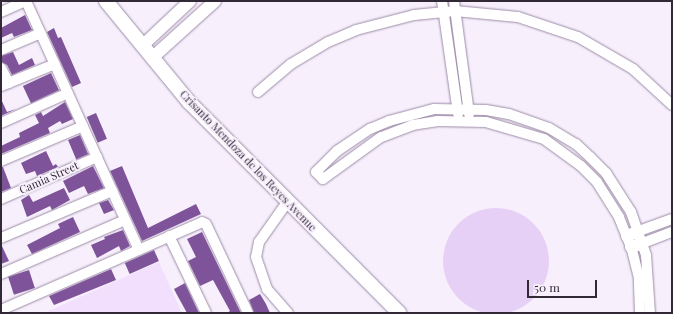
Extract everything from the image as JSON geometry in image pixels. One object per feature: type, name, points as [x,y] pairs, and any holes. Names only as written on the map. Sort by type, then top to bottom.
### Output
[{"type":"main road","name":"Crisanto Mendoza de los Reyes Avenue","points":[[106,1],[189,102],[399,313]]},
{"type":"street","points":[[1,12],[26,1],[139,250]]},
{"type":"street","points":[[142,46],[190,1]]},
{"type":"street","points":[[152,58],[215,1]]},
{"type":"street","points":[[442,1],[459,120]]},
{"type":"street","points":[[454,6],[470,121]]},
{"type":"street","points":[[258,92],[291,64],[328,42],[356,30],[414,15],[444,12],[454,6],[518,17],[578,37],[633,69],[672,105]]},
{"type":"street","points":[[1,50],[41,33]]},
{"type":"street","points":[[1,68],[5,85],[55,64]]},
{"type":"street","points":[[1,123],[68,93]]},
{"type":"street","points":[[640,313],[639,278],[629,241],[619,217],[597,182],[567,154],[544,139],[505,126],[470,121],[459,120],[413,125],[368,145],[324,179],[316,172],[337,151],[370,129],[408,115],[434,109],[468,108],[509,114],[531,121],[576,144],[606,173],[620,192],[641,237],[649,278],[650,313]]},
{"type":"street","points":[[1,162],[83,126]]},
{"type":"street","name":"Camia Street","points":[[1,199],[97,157]]},
{"type":"street","points":[[1,238],[112,191]]},
{"type":"street","points":[[288,201],[259,242],[256,256],[267,289],[288,313]]},
{"type":"street","points":[[641,237],[672,219]]},
{"type":"street","points":[[1,274],[126,220]]},
{"type":"street","points":[[1,310],[201,222],[206,224],[248,313]]},
{"type":"street","points":[[629,241],[641,237],[672,232]]},
{"type":"street","points":[[169,236],[206,313]]},
{"type":"shaded area","points":[[496,208],[516,212],[534,223],[545,241],[549,261],[545,281],[534,299],[516,310],[496,314],[476,310],[458,299],[447,281],[443,261],[447,241],[458,223],[476,212]]},
{"type":"shaded area","points":[[159,262],[182,313],[44,313]]},
{"type":"building","points":[[25,15],[32,30],[14,37],[12,33],[1,38],[1,28]]},
{"type":"building","points":[[54,28],[58,38],[61,37],[81,83],[72,87],[47,32]]},
{"type":"building","points":[[13,52],[19,65],[32,58],[35,65],[12,75],[7,65],[1,62],[1,56]]},
{"type":"building","points":[[51,73],[59,90],[31,103],[23,86]]},
{"type":"building","points":[[1,99],[7,112],[16,109],[1,116]]},
{"type":"building","points":[[65,102],[73,119],[62,124],[60,121],[48,128],[50,133],[1,154],[1,146],[20,137],[19,133],[39,123],[35,115],[41,112],[43,116]]},
{"type":"building","points":[[96,113],[107,139],[98,143],[87,117]]},
{"type":"building","points":[[80,135],[88,154],[76,159],[68,140]]},
{"type":"building","points":[[46,151],[53,166],[56,164],[58,167],[37,176],[35,171],[26,174],[21,163]]},
{"type":"building","points":[[93,166],[104,188],[88,194],[84,186],[69,193],[63,181]]},
{"type":"building","points":[[122,166],[148,228],[196,204],[201,214],[142,241],[110,171]]},
{"type":"building","points":[[1,167],[3,167],[11,188],[1,192]]},
{"type":"building","points":[[64,188],[70,200],[52,210],[50,206],[27,217],[21,200],[29,195],[33,202]]},
{"type":"building","points":[[108,200],[114,210],[104,214],[99,203]]},
{"type":"building","points":[[73,217],[80,232],[32,254],[27,245],[60,228],[58,224]]},
{"type":"building","points":[[123,230],[130,246],[121,251],[119,246],[97,258],[91,245],[105,239],[104,237]]},
{"type":"building","points":[[202,232],[241,313],[227,313],[230,311],[213,280],[200,286],[188,261],[196,257],[187,239]]},
{"type":"building","points":[[1,244],[9,261],[1,264]]},
{"type":"building","points":[[154,250],[159,261],[130,274],[125,263]]},
{"type":"building","points":[[111,269],[116,280],[54,305],[49,296]]},
{"type":"building","points":[[29,270],[35,288],[14,295],[8,277]]},
{"type":"building","points":[[185,283],[199,313],[187,313],[174,289]]},
{"type":"building","points":[[260,294],[270,313],[254,313],[249,300]]}]
